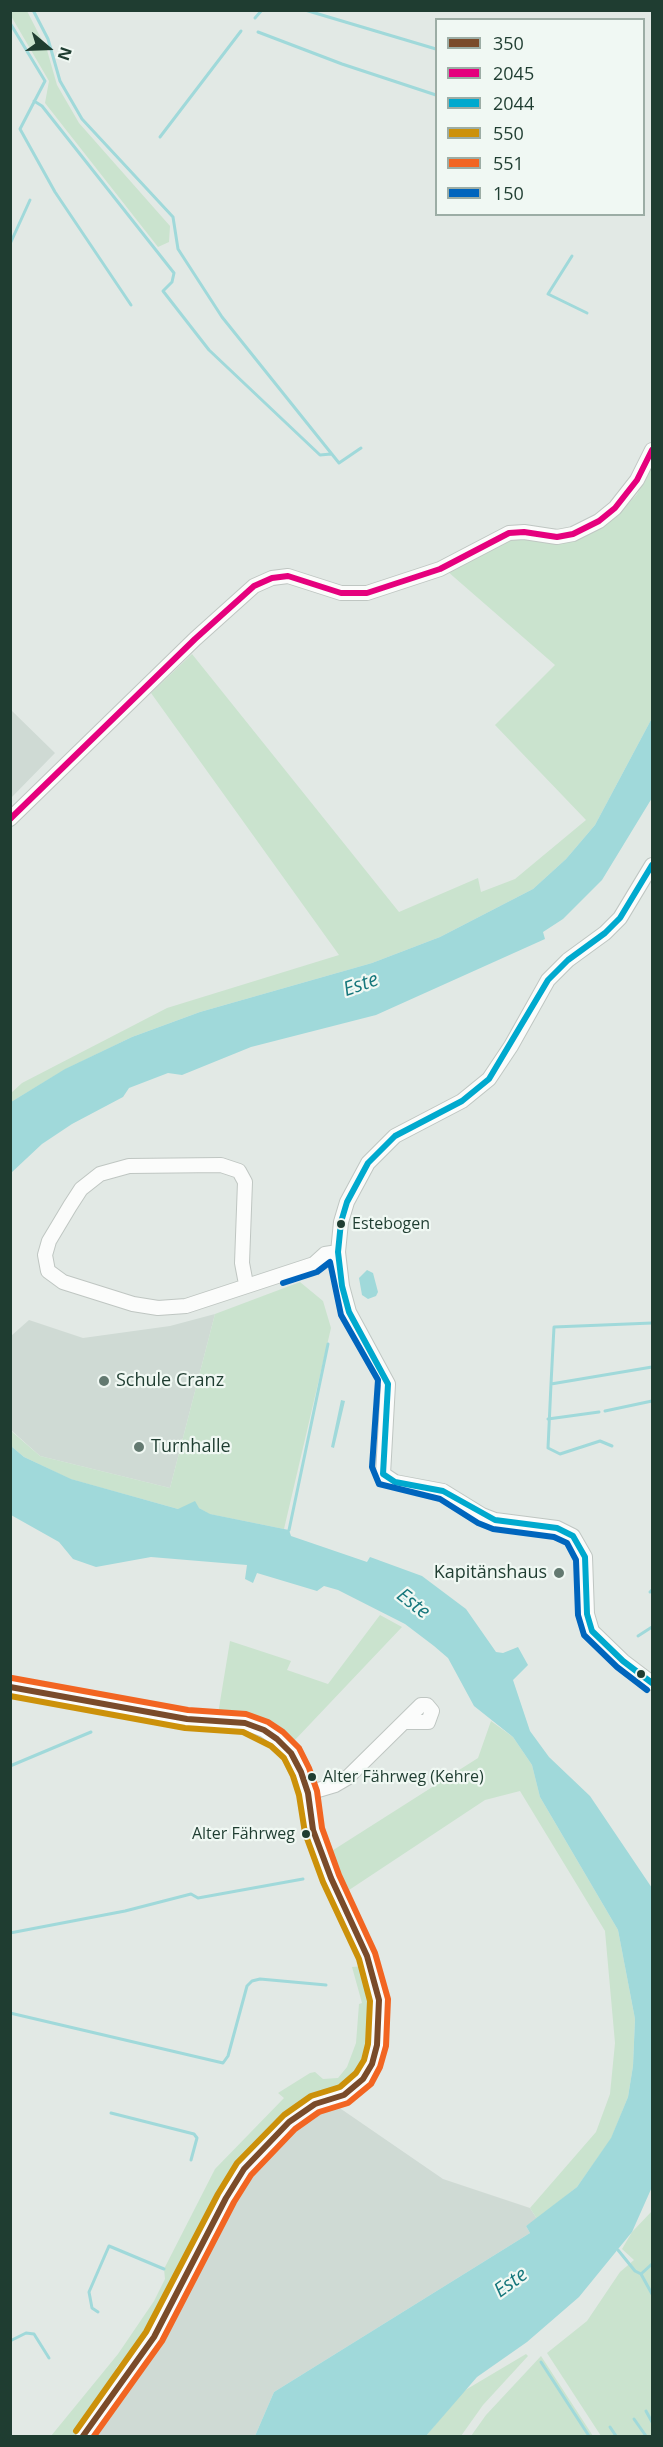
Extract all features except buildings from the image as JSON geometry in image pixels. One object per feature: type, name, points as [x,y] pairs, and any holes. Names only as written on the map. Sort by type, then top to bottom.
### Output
[{"type":"street","points":[[10,819],[195,639],[254,586],[272,578],[288,576],[341,593],[366,593],[440,569],[510,533],[524,532],[557,537],[573,534],[599,521],[615,508],[637,480],[652,450]]},
{"type":"street","points":[[652,865],[620,918],[605,933],[568,960],[548,980],[511,1046],[489,1079],[462,1101],[396,1136],[378,1151],[357,1178],[347,1202],[341,1222],[339,1259],[350,1312],[387,1377],[383,1474],[395,1482],[443,1491],[482,1515],[495,1520],[557,1528],[573,1536],[585,1557],[587,1614],[592,1630],[623,1661],[652,1683]]},
{"type":"street","points":[[246,1284],[242,1263],[245,1182],[238,1171],[221,1165],[129,1166],[100,1174],[81,1189],[49,1241],[45,1255],[48,1271],[63,1282],[143,1306],[186,1306],[246,1284],[339,1259]]},
{"type":"street","points":[[10,1687],[187,1719],[245,1723],[277,1739],[291,1753],[302,1772],[308,1793],[313,1830],[320,1851],[375,1977],[380,2025],[375,2055],[368,2071],[357,2085],[344,2095],[315,2104],[299,2114],[244,2169],[226,2198],[154,2337],[83,2436]]},
{"type":"street","points":[[308,1793],[335,1785],[347,1778],[405,1722]]},
{"type":"shaded area","points":[[10,709],[55,753],[11,798],[10,798]]},
{"type":"shaded area","name":"Schule Cranz","points":[[215,1314],[170,1488],[40,1456],[11,1430],[11,1336],[29,1320],[83,1338],[170,1326]]},
{"type":"shaded area","points":[[328,2100],[443,2179],[530,2208],[537,2219],[526,2226],[530,2233],[274,2392],[255,2436],[88,2436],[234,2193],[284,2131]]},
{"type":"green space","points":[[10,11],[27,11],[47,50],[57,85],[79,123],[170,226],[169,242],[158,247],[45,103],[49,81]]},
{"type":"green space","points":[[652,467],[652,718],[595,825],[566,859],[533,889],[440,937],[372,963],[200,1012],[132,1037],[66,1069],[11,1102],[10,1094],[22,1083],[167,1008],[339,955],[151,693],[192,654],[399,912],[478,878],[481,892],[515,879],[586,820],[495,725],[555,665],[447,571],[515,537],[565,541],[581,538],[619,514],[637,494]]},
{"type":"green space","points":[[300,1282],[323,1301],[331,1328],[284,1529],[209,1514],[199,1508],[178,1509],[70,1479],[24,1457],[11,1446],[10,1430],[40,1456],[170,1488],[215,1314]]},
{"type":"green space","points":[[380,1615],[402,1627],[293,1742],[272,1725],[245,1716],[218,1714],[230,1641],[291,1661],[287,1670],[328,1684]]},
{"type":"green space","points":[[491,1721],[513,1737],[532,1765],[540,1797],[618,1930],[635,2019],[633,2066],[628,2097],[611,2139],[577,2187],[537,2219],[530,2208],[596,2132],[610,2094],[615,2043],[605,1931],[520,1791],[485,1800],[343,1894],[327,1854],[478,1758]]},
{"type":"green space","points":[[364,1966],[371,1989],[373,2023],[365,2064],[356,2076],[335,2094],[275,2129],[163,2312],[157,2310],[143,2336],[116,2368],[119,2377],[77,2436],[51,2436],[118,2354],[154,2301],[165,2279],[164,2269],[215,2169],[284,2098],[278,2093],[310,2073],[315,2072],[323,2079],[338,2078],[347,2067],[356,2043],[359,2004],[362,2003],[352,1967]]},
{"type":"green space","points":[[652,2211],[652,2436],[601,2436],[547,2353],[587,2321],[620,2272],[634,2260],[622,2249],[632,2232]]},
{"type":"green space","points":[[526,2354],[528,2356],[483,2405],[461,2436],[426,2436],[462,2392]]},
{"type":"green space","points":[[541,2356],[593,2436],[471,2436],[486,2415]]},
{"type":"water","name":"Este","points":[[652,718],[652,798],[602,880],[563,919],[543,932],[545,939],[376,1015],[251,1047],[182,1075],[168,1073],[129,1088],[123,1097],[72,1124],[42,1144],[11,1173],[11,1102],[65,1069],[132,1037],[200,1012],[372,963],[440,937],[533,889],[566,859],[595,825]]},
{"type":"water","points":[[367,1270],[373,1273],[378,1292],[376,1296],[368,1299],[362,1295],[359,1278]]},
{"type":"water","points":[[341,1400],[345,1401],[334,1448],[331,1447]]},
{"type":"water","name":"Este","points":[[11,1446],[24,1457],[71,1479],[178,1509],[195,1501],[199,1508],[210,1514],[289,1530],[291,1536],[367,1562],[370,1557],[422,1576],[466,1609],[496,1652],[503,1653],[518,1647],[528,1665],[513,1680],[530,1731],[549,1757],[590,1796],[652,1888],[652,2187],[632,2232],[579,2297],[527,2342],[477,2377],[426,2436],[255,2436],[274,2392],[530,2233],[526,2226],[577,2187],[611,2138],[628,2097],[633,2066],[635,2019],[618,1930],[540,1797],[532,1765],[513,1737],[474,1706],[448,1658],[434,1646],[405,1624],[338,1590],[324,1586],[317,1591],[257,1573],[253,1583],[245,1579],[247,1565],[151,1557],[96,1567],[73,1559],[59,1542],[11,1515]]},
{"type":"waterway","points":[[33,10],[48,39],[60,81],[82,119],[173,217],[178,249],[222,317],[339,463],[361,448]]},
{"type":"waterway","points":[[255,18],[262,10]]},
{"type":"waterway","points":[[305,10],[435,49]]},
{"type":"waterway","points":[[10,23],[45,81],[20,129],[55,192],[131,305]]},
{"type":"waterway","points":[[160,137],[241,31]]},
{"type":"waterway","points":[[258,32],[342,64],[435,95]]},
{"type":"waterway","points":[[34,101],[42,106],[174,273],[172,282],[163,291],[209,350],[320,455],[331,454]]},
{"type":"waterway","points":[[10,244],[30,200]]},
{"type":"waterway","points":[[572,256],[548,294],[587,313]]},
{"type":"waterway","points":[[551,1384],[554,1327],[652,1323]]},
{"type":"waterway","points":[[289,1530],[328,1344]]},
{"type":"waterway","points":[[612,1446],[600,1441],[560,1454],[548,1448],[551,1384],[652,1367]]},
{"type":"waterway","points":[[605,1411],[652,1401]]},
{"type":"waterway","points":[[548,1419],[599,1412]]},
{"type":"waterway","points":[[638,1636],[652,1627]]},
{"type":"waterway","points":[[10,1766],[91,1732]]},
{"type":"waterway","points":[[10,1933],[125,1911],[191,1894],[198,1898],[303,1879]]},
{"type":"waterway","points":[[10,2013],[223,2063],[228,2056],[247,1986],[252,1981],[260,1979],[326,1985]]},
{"type":"waterway","points":[[111,2113],[194,2134],[197,2138],[191,2160]]},
{"type":"waterway","points":[[98,2312],[92,2308],[89,2292],[109,2246],[164,2269]]},
{"type":"waterway","points":[[618,2250],[635,2271],[641,2274],[652,2294]]},
{"type":"waterway","points":[[641,2274],[652,2264]]},
{"type":"waterway","points":[[10,2341],[26,2333],[34,2334],[49,2358]]},
{"type":"waterway","points":[[541,2362],[589,2436]]},
{"type":"waterway","points":[[646,2411],[652,2422]]},
{"type":"waterway","points":[[634,2419],[646,2436]]},
{"type":"waterway","points":[[610,2427],[616,2436]]},
{"type":"transit line","name":"2045","points":[[10,819],[195,639],[254,586],[272,578],[288,576],[341,593],[367,593],[440,569],[509,533],[524,532],[557,537],[573,534],[599,521],[615,508],[637,480],[652,450]]},
{"type":"transit line","name":"2044","points":[[652,865],[620,918],[605,933],[568,960],[548,980],[489,1079],[462,1101],[395,1136],[368,1163],[347,1202],[341,1222],[338,1252],[342,1286],[349,1312],[388,1384],[383,1474],[395,1482],[443,1491],[495,1520],[557,1528],[573,1536],[585,1557],[587,1614],[592,1631],[623,1661],[652,1683]]},
{"type":"transit line","name":"150","points":[[283,1283],[317,1272],[330,1262],[341,1315],[378,1380],[372,1467],[379,1484],[440,1499],[478,1523],[493,1529],[554,1537],[567,1543],[576,1560],[578,1615],[584,1635],[617,1667],[647,1690]]},
{"type":"transit line","name":"551","points":[[12,1678],[188,1710],[246,1714],[268,1722],[283,1732],[299,1748],[309,1768],[317,1791],[322,1828],[339,1875],[375,1953],[388,1999],[386,2046],[380,2067],[371,2084],[348,2103],[319,2112],[295,2129],[251,2175],[234,2202],[162,2341],[94,2436]]},
{"type":"transit line","name":"350","points":[[10,1687],[187,1719],[245,1723],[264,1730],[277,1739],[291,1753],[301,1772],[308,1793],[313,1830],[331,1878],[367,1956],[379,2000],[377,2045],[372,2064],[363,2079],[344,2095],[315,2104],[289,2122],[244,2169],[226,2198],[154,2337],[83,2436]]},
{"type":"transit line","name":"550","points":[[10,1696],[185,1728],[243,1732],[271,1746],[284,1758],[293,1776],[299,1795],[305,1833],[323,1882],[359,1959],[370,2001],[368,2044],[364,2060],[356,2073],[340,2087],[311,2096],[284,2115],[237,2163],[218,2194],[146,2332],[76,2431]]},
{"type":"place","name":"Estebogen","points":[[341,1224]]},
{"type":"place","name":"Schule Cranz","points":[[104,1381]]},
{"type":"place","name":"Turnhalle","points":[[139,1447]]},
{"type":"place","name":"Kapitänshaus","points":[[559,1573]]},
{"type":"place","name":"Alter Fährweg (Kehre)","points":[[312,1777]]},
{"type":"place","name":"Alter Fährweg","points":[[306,1834]]}]
